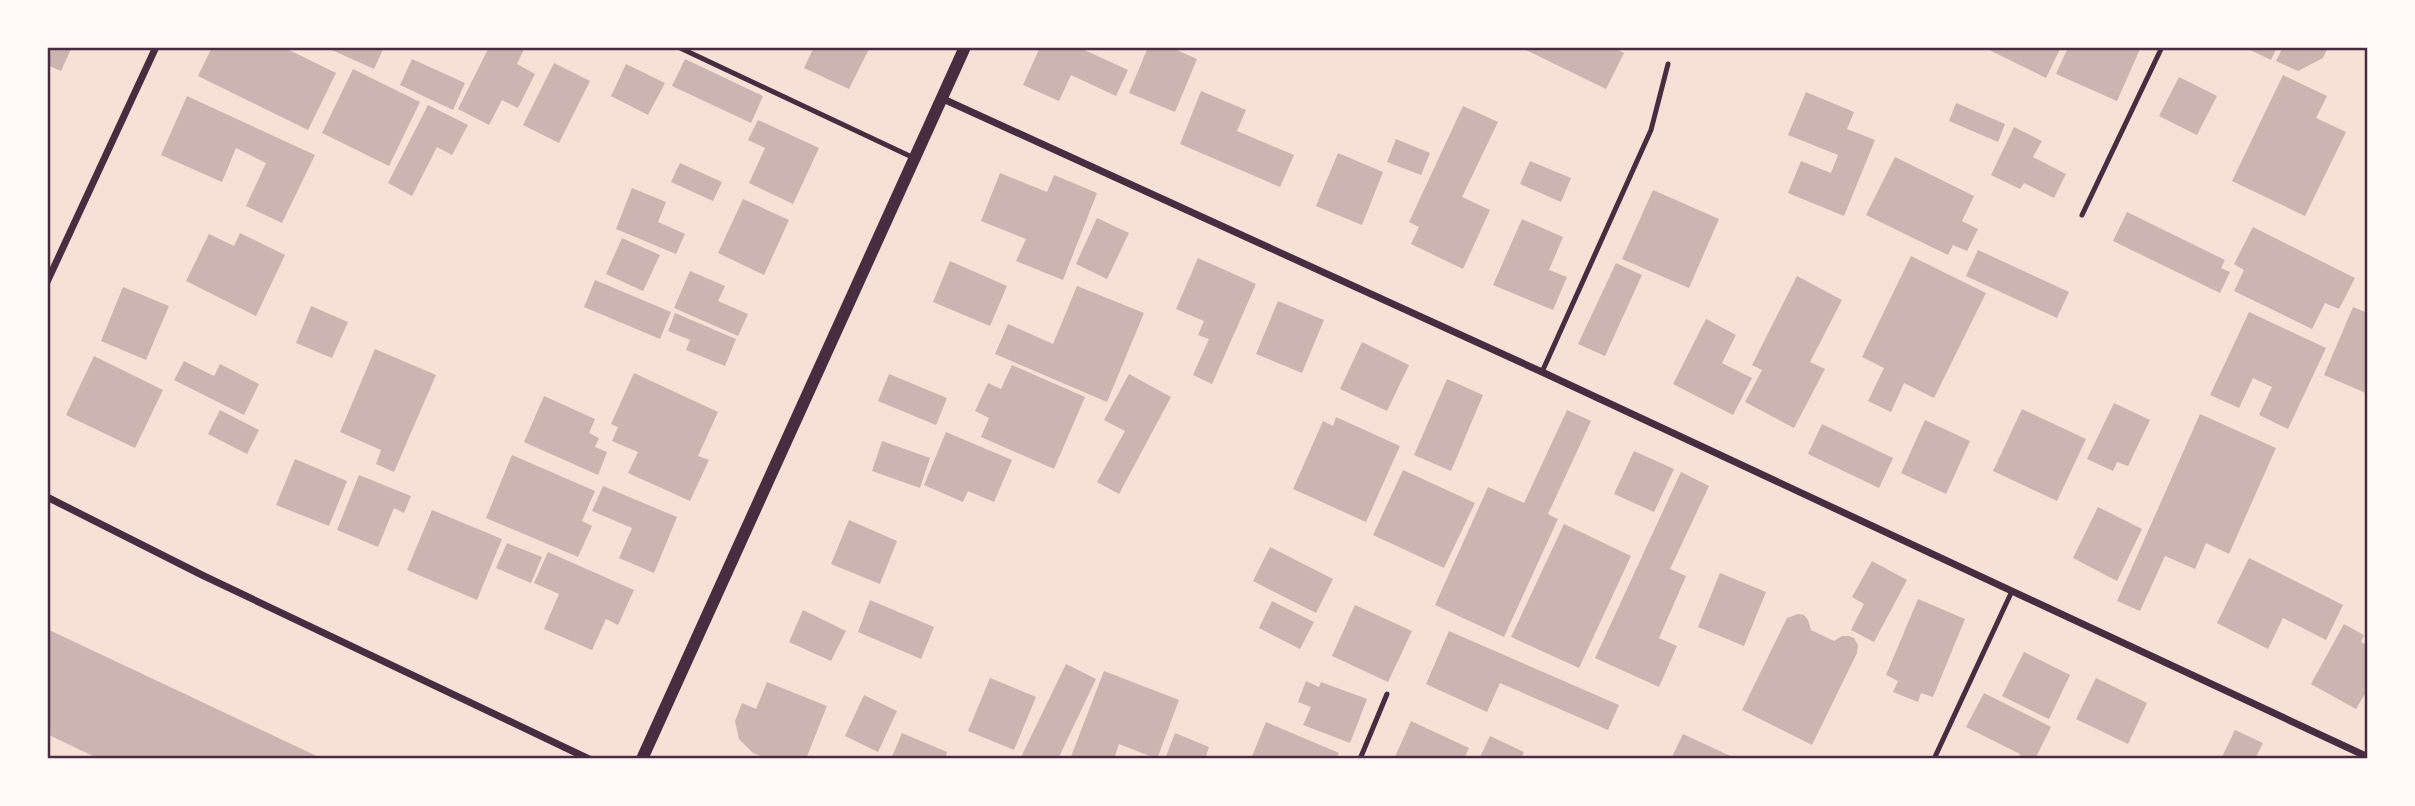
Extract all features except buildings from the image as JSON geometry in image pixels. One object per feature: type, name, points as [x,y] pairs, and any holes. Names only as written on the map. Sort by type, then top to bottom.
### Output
[{"type":"street","points":[[47,282],[156,47]]},
{"type":"street","points":[[642,759],[965,47]]},
{"type":"street","points":[[941,98],[1542,372],[2368,757]]},
{"type":"street","points":[[47,497],[204,576],[589,759]]},
{"type":"lane","points":[[678,47],[914,158]]},
{"type":"lane","points":[[2082,215],[2162,47]]},
{"type":"lane","points":[[1542,372],[1651,130],[1668,64]]},
{"type":"lane","points":[[1934,759],[2012,591]]},
{"type":"lane","points":[[1360,759],[1387,694]]}]
